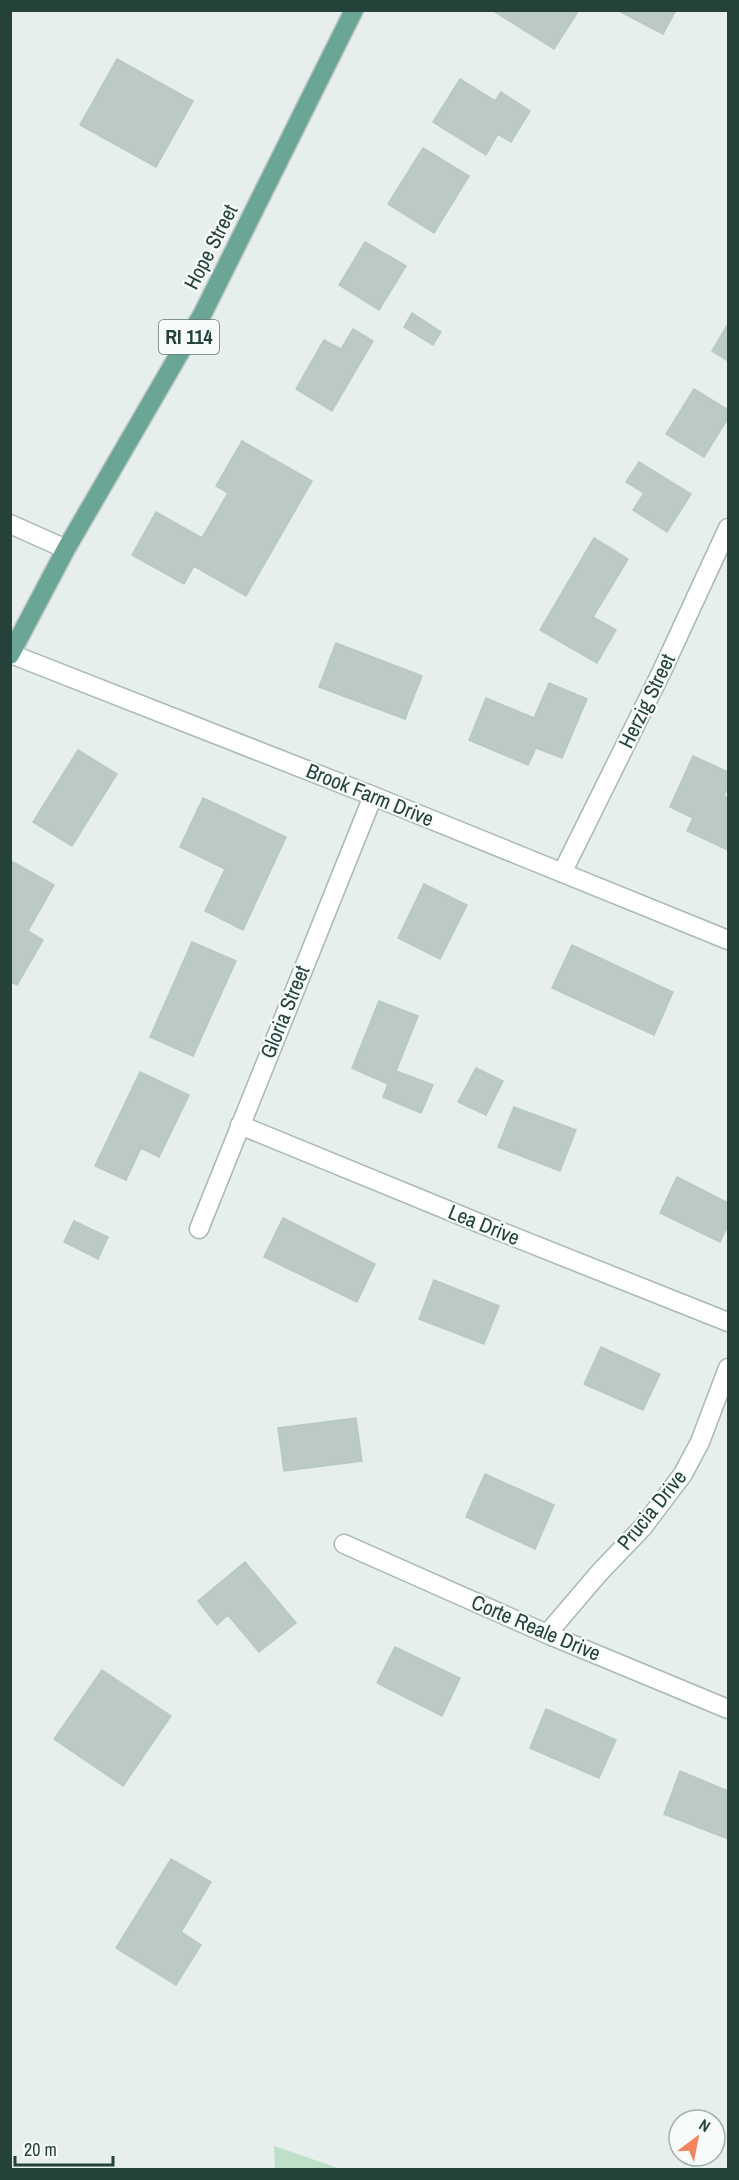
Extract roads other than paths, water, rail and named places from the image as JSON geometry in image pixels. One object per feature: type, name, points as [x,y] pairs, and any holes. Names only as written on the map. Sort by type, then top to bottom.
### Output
[{"type":"main road","name":"Hope Street","points":[[11,655],[66,549],[203,313],[354,10]]},
{"type":"street","points":[[10,524],[66,549]]},
{"type":"street","name":"Herzig Street","points":[[562,873],[662,671],[729,528]]},
{"type":"street","name":"Brook Farm Drive","points":[[11,655],[373,796],[729,940]]},
{"type":"street","name":"Gloria Street","points":[[199,1229],[373,796]]},
{"type":"street","name":"Lea Drive","points":[[240,1125],[729,1322]]},
{"type":"street","name":"Prucia Drive","points":[[547,1634],[600,1572],[643,1527],[683,1474],[700,1442],[729,1368]]},
{"type":"street","name":"Corte Reale Drive","points":[[344,1544],[547,1634],[729,1708]]}]
